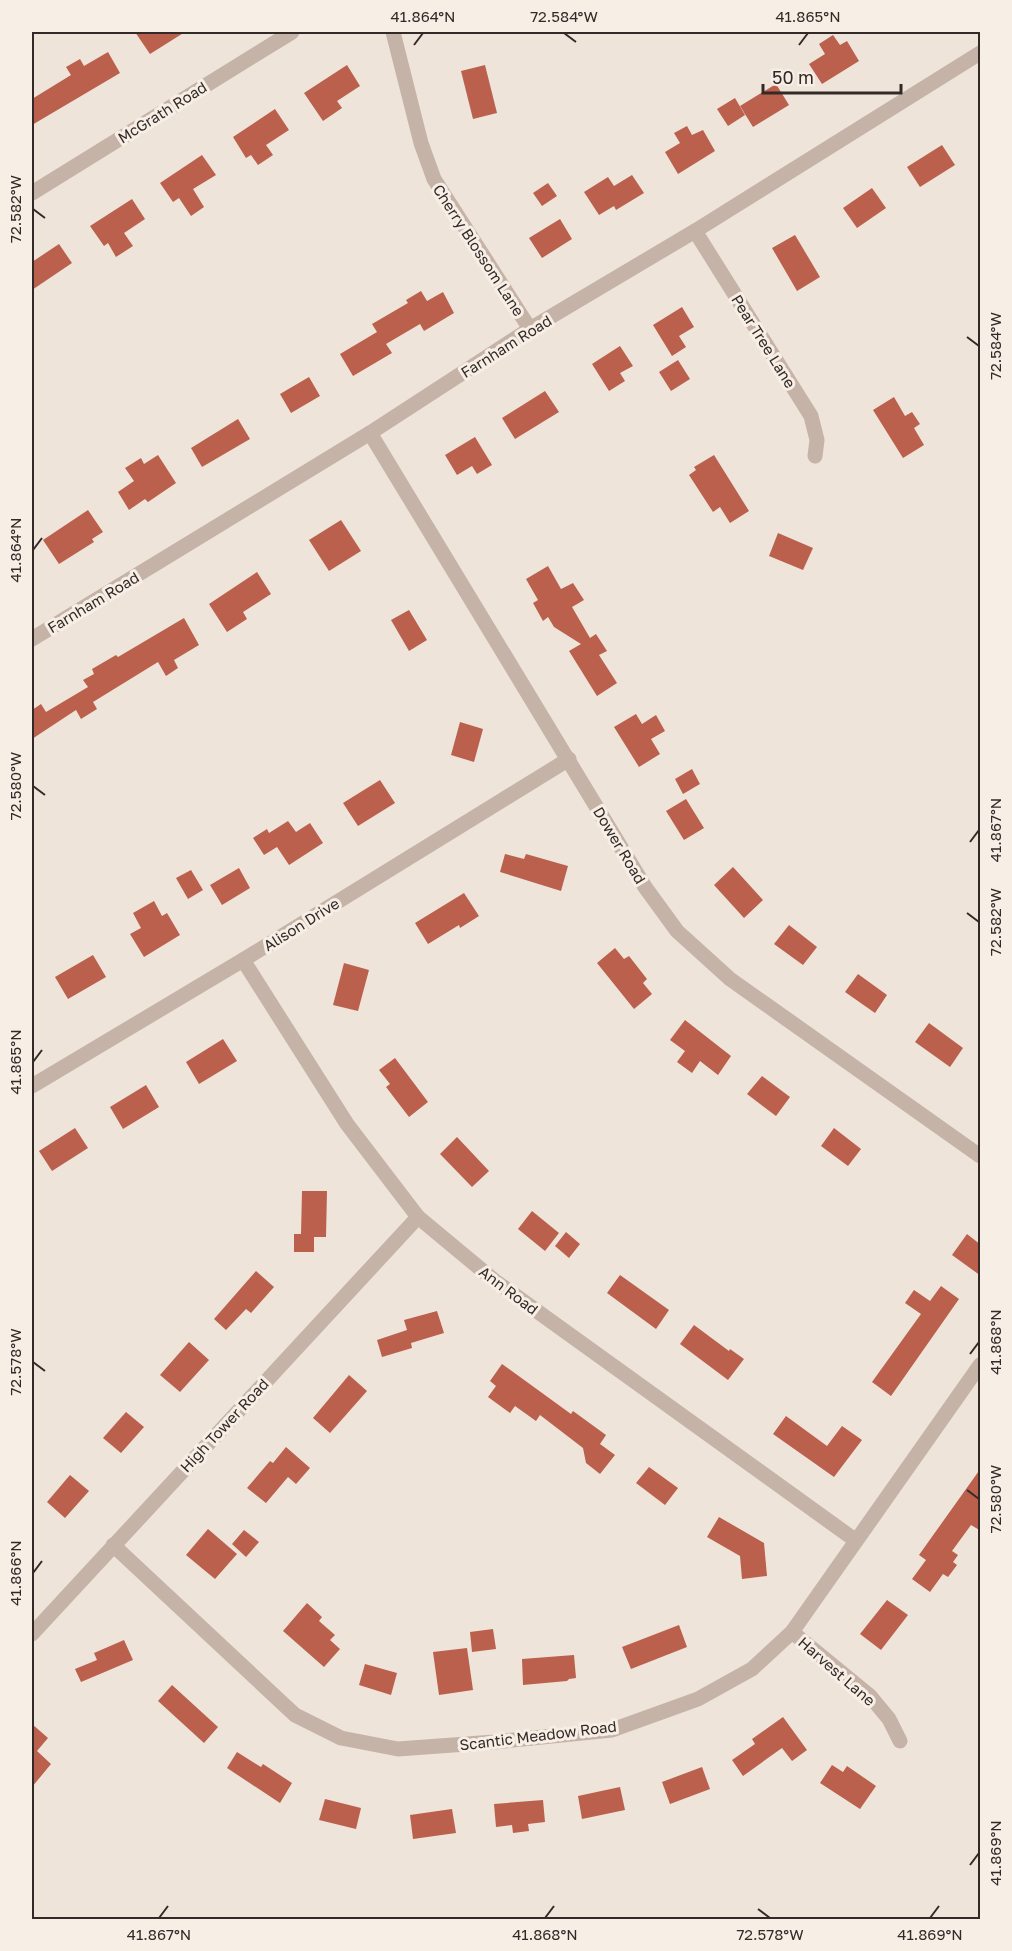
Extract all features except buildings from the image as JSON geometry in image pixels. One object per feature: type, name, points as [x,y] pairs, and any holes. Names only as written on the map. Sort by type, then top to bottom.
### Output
[{"type":"street","name":"McGrath Road","points":[[32,193],[292,32]]},
{"type":"street","name":"Cherry Blossom Lane","points":[[393,32],[421,143],[434,179],[530,329]]},
{"type":"street","name":"Farnham Road","points":[[32,639],[370,433],[530,329],[696,231],[981,53]]},
{"type":"street","name":"Pear Tree Lane","points":[[696,231],[811,416],[818,440],[815,456]]},
{"type":"street","name":"Dower Road","points":[[370,433],[645,887],[677,931],[730,979],[981,1156]]},
{"type":"street","name":"Alison Drive","points":[[32,1086],[243,960],[569,759]]},
{"type":"street","name":"Ann Road","points":[[243,960],[347,1124],[418,1217],[495,1281],[855,1540]]},
{"type":"street","name":"High Tower Road","points":[[32,1634],[418,1217]]},
{"type":"street","name":"Scantic Meadow Road","points":[[113,1545],[295,1715],[341,1738],[398,1749],[612,1730],[698,1699],[752,1669],[792,1632],[981,1365]]},
{"type":"street","name":"Harvest Lane","points":[[792,1632],[870,1696],[890,1719],[900,1741]]}]
